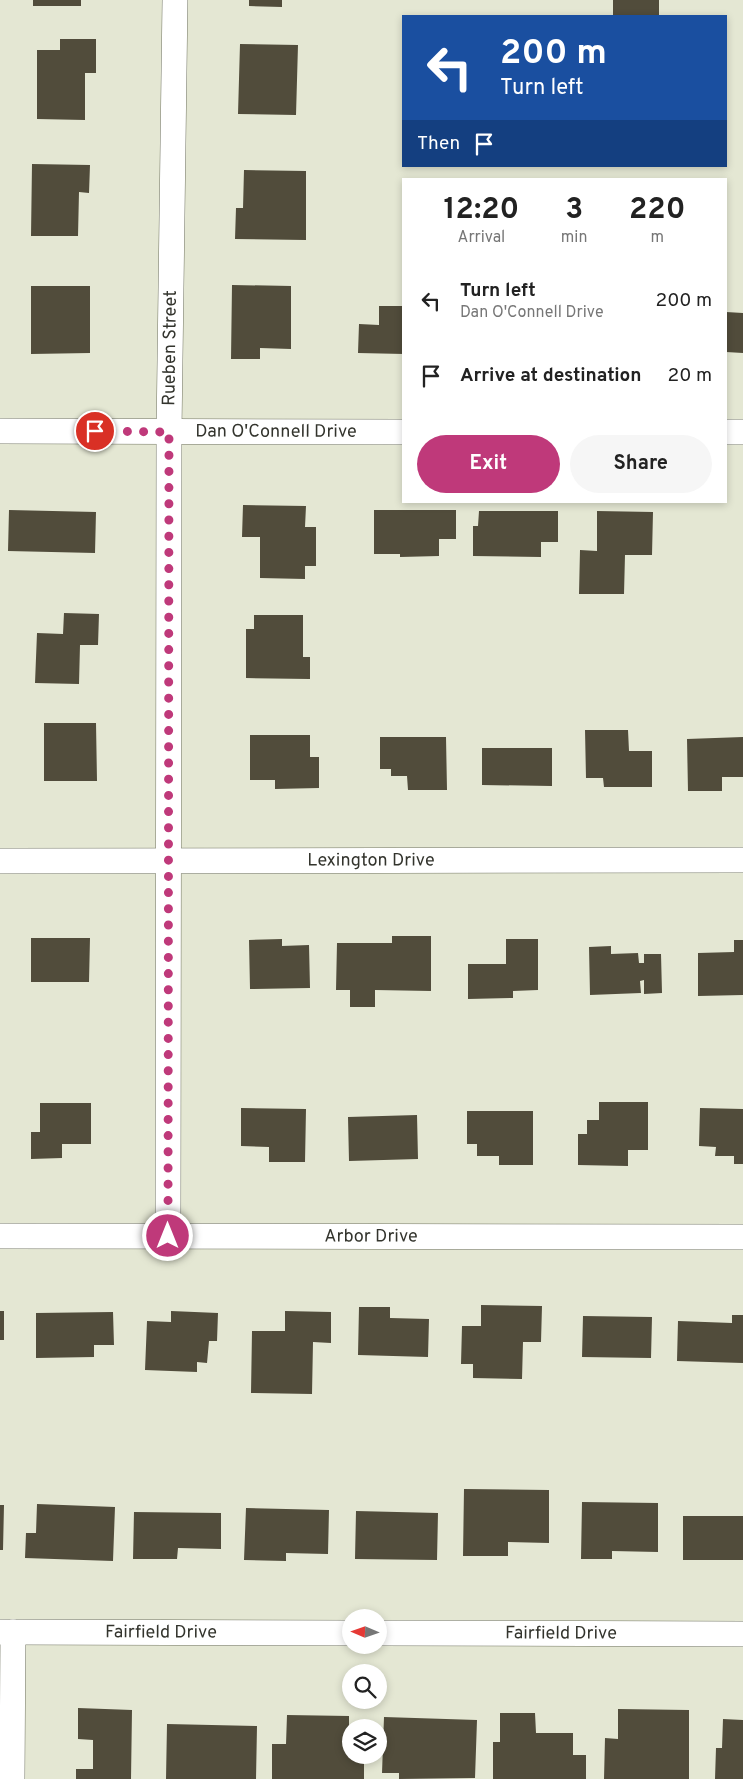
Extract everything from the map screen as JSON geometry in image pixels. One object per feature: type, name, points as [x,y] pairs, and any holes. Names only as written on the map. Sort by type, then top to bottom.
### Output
[{"type":"street","name":"Rueben Street","points":[[168,1236],[169,432],[175,0]]},
{"type":"street","name":"Dan O'Connell Drive","points":[[0,431],[402,432]]},
{"type":"street","points":[[727,432],[743,432]]},
{"type":"street","name":"Lexington Drive","points":[[0,861],[743,860]]},
{"type":"street","name":"Arbor Drive","points":[[0,1236],[743,1237]]},
{"type":"street","points":[[7,1632],[12,1779]]},
{"type":"street","name":"Fairfield Drive","points":[[7,1632],[342,1633]]},
{"type":"street","name":"Fairfield Drive","points":[[388,1633],[743,1634]]},
{"type":"building","points":[[33,0],[81,0],[81,6],[33,6]]},
{"type":"building","points":[[249,0],[282,0],[282,7],[249,6]]},
{"type":"building","points":[[613,0],[659,0],[659,15],[613,15]]},
{"type":"building","points":[[60,39],[96,39],[96,73],[85,73],[85,120],[37,119],[37,50],[60,50]]},
{"type":"building","points":[[240,44],[298,45],[296,115],[238,114]]},
{"type":"building","points":[[32,164],[90,165],[89,193],[79,192],[78,236],[31,236]]},
{"type":"building","points":[[244,170],[306,171],[306,240],[235,239],[236,208],[243,208]]},
{"type":"building","points":[[232,285],[291,286],[291,349],[260,348],[260,359],[231,359]]},
{"type":"building","points":[[31,286],[90,286],[90,353],[31,354]]},
{"type":"building","points":[[379,306],[402,306],[402,354],[358,353],[359,324],[379,325]]},
{"type":"building","points":[[727,312],[743,313],[743,353],[727,352]]},
{"type":"building","points":[[243,505],[306,506],[305,527],[316,527],[316,566],[305,566],[305,579],[260,578],[260,537],[242,537]]},
{"type":"building","points":[[9,510],[96,512],[95,553],[8,551]]},
{"type":"building","points":[[374,510],[456,510],[456,539],[439,539],[439,556],[400,557],[400,554],[374,554]]},
{"type":"building","points":[[479,511],[558,511],[558,542],[541,542],[541,557],[473,556],[473,526],[478,526]]},
{"type":"building","points":[[597,511],[653,512],[652,555],[625,555],[624,594],[579,594],[580,550],[597,551]]},
{"type":"building","points":[[64,613],[99,614],[98,645],[80,645],[79,684],[35,683],[37,633],[63,634]]},
{"type":"building","points":[[254,615],[303,615],[303,657],[310,657],[310,679],[246,678],[246,629],[254,629]]},
{"type":"building","points":[[44,723],[96,723],[97,781],[44,781]]},
{"type":"building","points":[[585,730],[628,730],[629,751],[652,751],[652,787],[604,787],[603,778],[586,778]]},
{"type":"building","points":[[250,735],[310,735],[310,757],[319,757],[319,788],[275,789],[275,780],[250,780]]},
{"type":"building","points":[[380,737],[446,737],[447,790],[408,790],[407,776],[391,776],[391,769],[380,769]]},
{"type":"building","points":[[743,737],[743,777],[722,777],[722,791],[688,791],[687,739]]},
{"type":"building","points":[[482,748],[552,748],[552,786],[482,785]]},
{"type":"building","points":[[392,936],[431,936],[431,991],[375,990],[375,1007],[350,1007],[350,990],[336,990],[337,943],[392,943]]},
{"type":"building","points":[[31,938],[90,938],[89,982],[31,982]]},
{"type":"building","points":[[282,939],[282,946],[309,945],[310,988],[250,989],[249,940]]},
{"type":"building","points":[[506,939],[538,939],[538,990],[513,991],[513,998],[468,999],[468,964],[506,964]]},
{"type":"building","points":[[734,940],[743,940],[743,995],[698,996],[698,953],[734,952]]},
{"type":"building","points":[[611,946],[611,954],[638,953],[639,963],[644,963],[644,954],[661,954],[662,993],[644,994],[644,980],[640,981],[641,993],[590,995],[589,947]]},
{"type":"building","points":[[599,1102],[648,1102],[648,1150],[628,1150],[628,1166],[578,1165],[578,1134],[587,1134],[587,1120],[599,1120]]},
{"type":"building","points":[[40,1103],[91,1103],[91,1144],[62,1144],[62,1158],[31,1159],[31,1132],[40,1132]]},
{"type":"building","points":[[241,1108],[306,1109],[305,1162],[269,1162],[269,1147],[241,1146]]},
{"type":"building","points":[[700,1108],[743,1109],[743,1164],[734,1164],[734,1156],[715,1156],[716,1147],[699,1146]]},
{"type":"building","points":[[467,1111],[533,1111],[533,1165],[499,1165],[499,1156],[477,1156],[477,1144],[467,1144]]},
{"type":"building","points":[[417,1115],[418,1159],[349,1161],[348,1117]]},
{"type":"building","points":[[481,1305],[542,1306],[541,1342],[523,1342],[522,1379],[473,1378],[473,1364],[461,1364],[462,1326],[481,1326]]},
{"type":"building","points":[[359,1307],[390,1307],[390,1318],[429,1319],[428,1357],[358,1355]]},
{"type":"building","points":[[0,1311],[4,1311],[4,1340],[0,1340]]},
{"type":"building","points":[[171,1311],[218,1313],[217,1341],[209,1341],[207,1363],[197,1362],[197,1372],[145,1370],[147,1321],[171,1322]]},
{"type":"building","points":[[285,1311],[331,1312],[331,1343],[313,1342],[312,1394],[251,1393],[252,1331],[285,1331]]},
{"type":"building","points":[[113,1312],[114,1345],[94,1345],[94,1357],[36,1358],[36,1313]]},
{"type":"building","points":[[732,1315],[743,1315],[743,1363],[677,1361],[678,1321],[732,1323]]},
{"type":"building","points":[[583,1316],[652,1317],[651,1358],[582,1357]]},
{"type":"building","points":[[464,1489],[549,1490],[549,1543],[508,1542],[508,1556],[463,1556]]},
{"type":"building","points":[[582,1502],[658,1503],[658,1552],[612,1551],[612,1559],[581,1559]]},
{"type":"building","points":[[37,1504],[115,1507],[113,1561],[25,1558],[26,1533],[36,1533]]},
{"type":"building","points":[[0,1505],[4,1505],[3,1550],[0,1550]]},
{"type":"building","points":[[246,1508],[329,1510],[328,1554],[286,1553],[286,1561],[244,1560]]},
{"type":"building","points":[[356,1511],[438,1513],[437,1560],[355,1559]]},
{"type":"building","points":[[134,1512],[221,1513],[221,1549],[178,1548],[177,1559],[133,1559]]},
{"type":"building","points":[[683,1516],[743,1516],[743,1560],[683,1560]]},
{"type":"building","points":[[78,1708],[132,1710],[131,1779],[76,1779],[76,1769],[93,1769],[93,1740],[78,1739]]},
{"type":"building","points":[[618,1709],[689,1710],[689,1779],[604,1779],[605,1738],[618,1739]]},
{"type":"building","points":[[500,1713],[535,1713],[536,1733],[573,1733],[573,1755],[586,1755],[586,1779],[493,1779],[493,1742],[500,1742]]},
{"type":"building","points":[[287,1715],[349,1716],[349,1719],[342,1719],[342,1764],[364,1764],[364,1779],[272,1779],[272,1744],[286,1744]]},
{"type":"building","points":[[384,1717],[477,1720],[475,1778],[399,1779],[399,1773],[382,1773],[382,1764],[387,1764],[387,1719],[384,1719]]},
{"type":"building","points":[[723,1719],[743,1720],[743,1779],[715,1779],[716,1748],[722,1748]]},
{"type":"building","points":[[167,1724],[257,1726],[256,1779],[166,1779]]},
{"type":"route","points":[[95,431],[169,432],[168,1236]]}]
